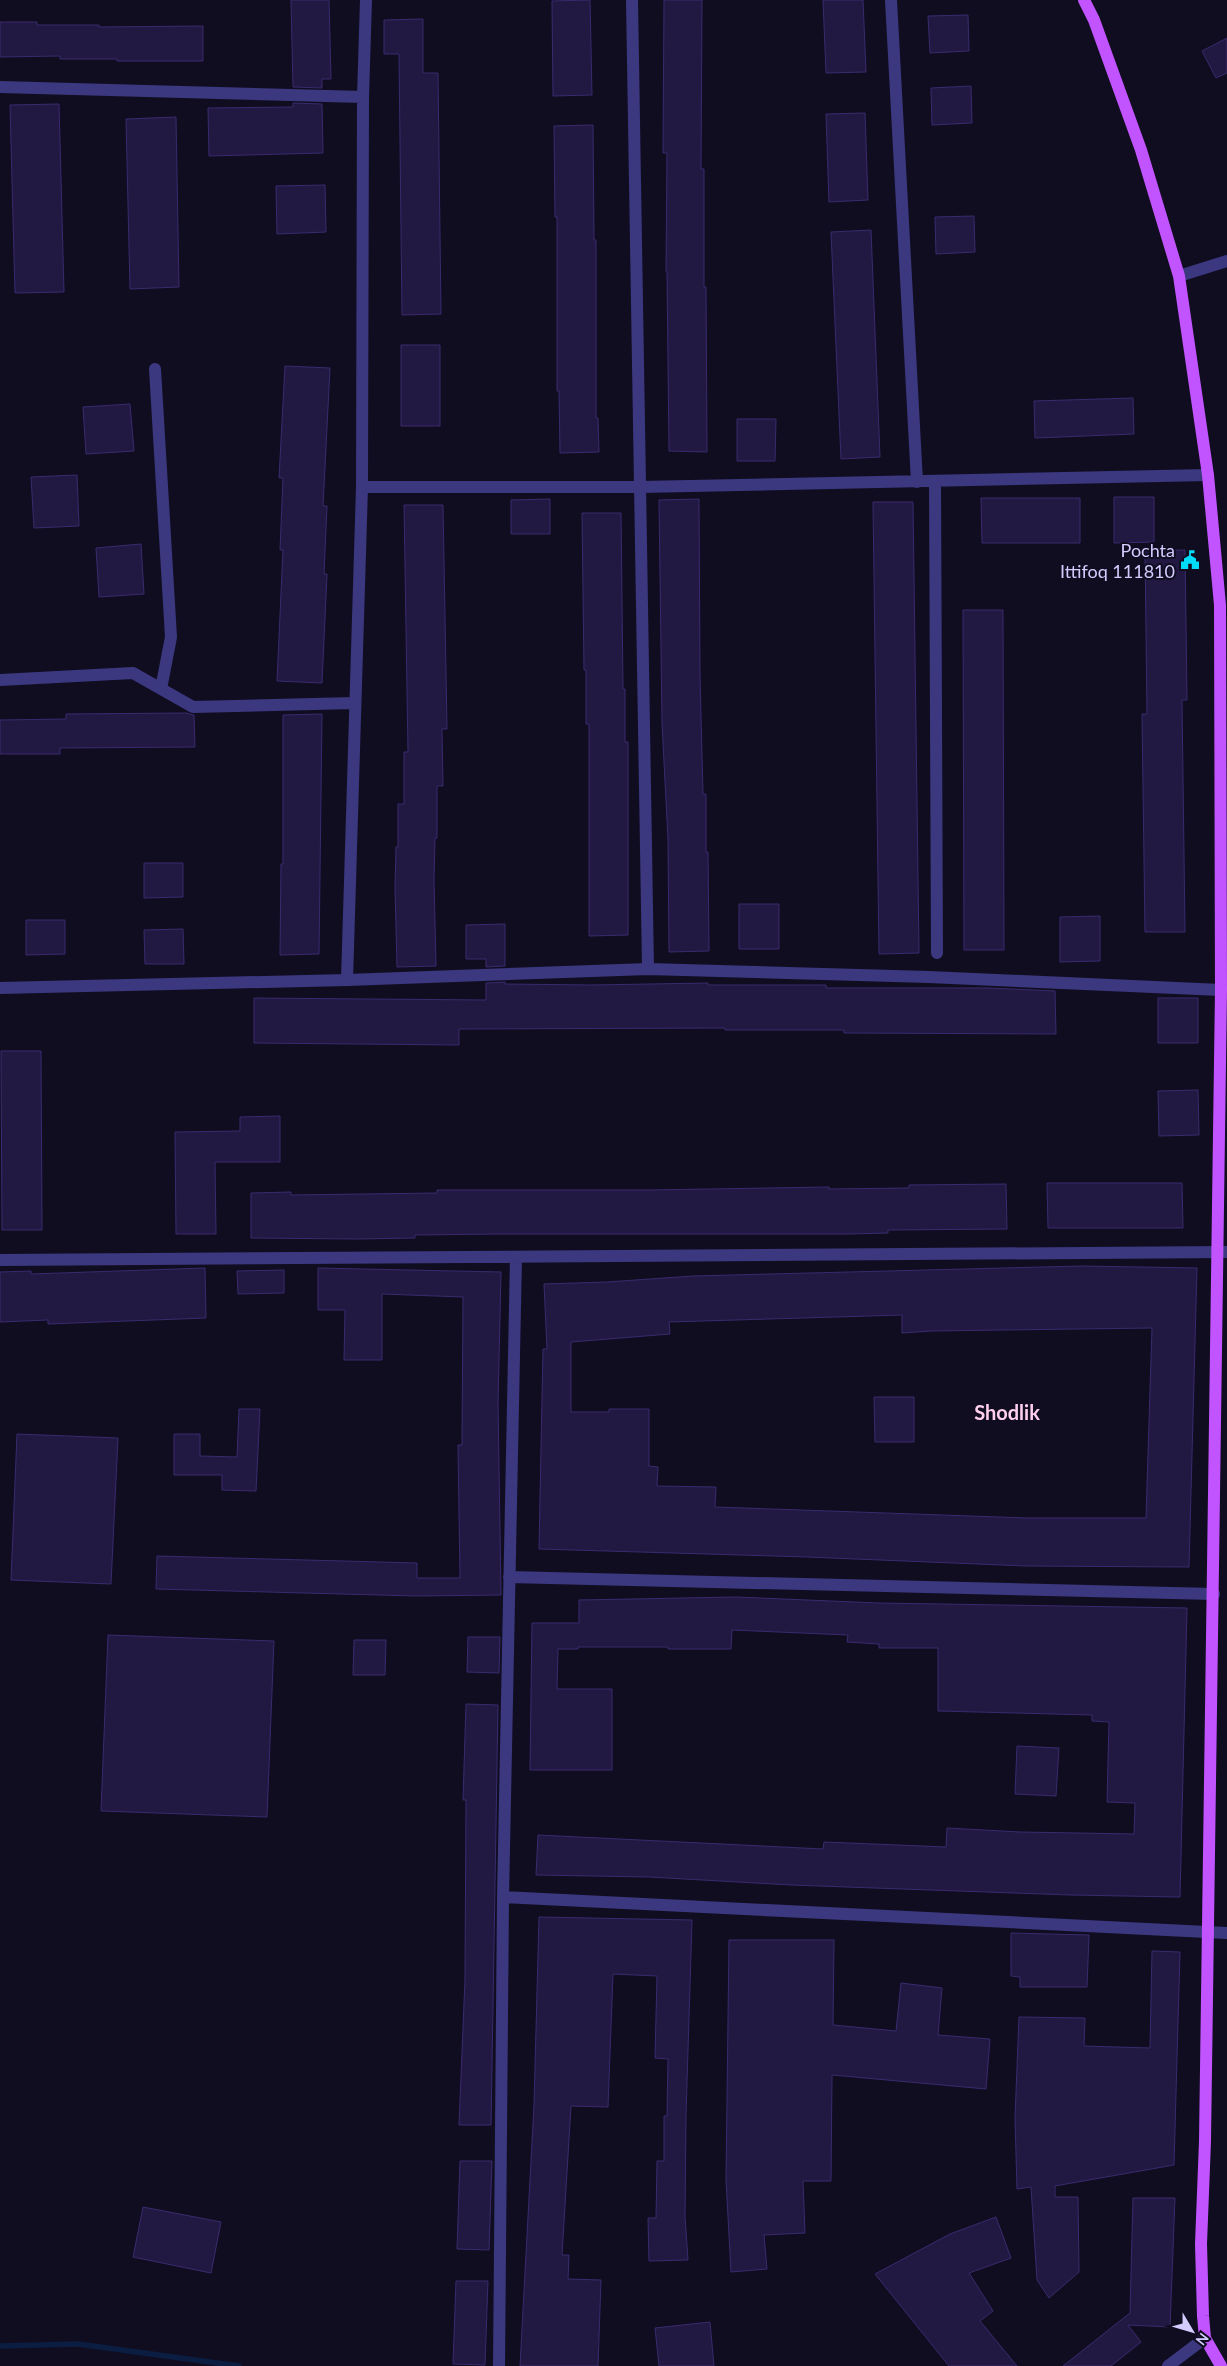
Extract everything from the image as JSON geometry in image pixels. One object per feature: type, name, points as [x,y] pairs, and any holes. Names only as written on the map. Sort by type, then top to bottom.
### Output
[{"type":"main road","points":[[1084,0],[1094,20],[1141,150],[1179,276],[1208,475],[1220,605],[1224,863],[1221,990],[1222,1252],[1201,2244],[1205,2338],[1221,2366]]},
{"type":"street","points":[[347,980],[362,487],[363,97],[366,0]]},
{"type":"street","points":[[632,0],[642,487],[648,969]]},
{"type":"street","points":[[890,0],[916,482]]},
{"type":"street","points":[[0,87],[363,97]]},
{"type":"street","points":[[1179,276],[1227,261]]},
{"type":"street","points":[[155,368],[172,637],[161,688]]},
{"type":"street","points":[[362,487],[642,487],[1208,475]]},
{"type":"street","points":[[936,482],[937,953]]},
{"type":"street","points":[[0,680],[132,673],[192,707],[354,703]]},
{"type":"street","points":[[0,988],[347,980],[648,969],[929,977],[1221,990]]},
{"type":"street","points":[[0,1260],[1222,1252]]},
{"type":"street","points":[[499,2366],[503,1897],[516,1256]]},
{"type":"street","points":[[509,1577],[1214,1594]]},
{"type":"street","points":[[503,1897],[1227,1933]]},
{"type":"street","points":[[1168,2366],[1205,2338]]},
{"type":"building","points":[[291,0],[329,0],[331,79],[322,79],[322,88],[293,87]]},
{"type":"building","points":[[590,0],[592,95],[553,96],[552,1]]},
{"type":"building","points":[[664,0],[702,0],[701,169],[704,169],[707,452],[669,451],[666,272],[667,153],[663,153]]},
{"type":"building","points":[[823,0],[863,0],[866,72],[826,73]]},
{"type":"building","points":[[968,15],[969,51],[930,53],[928,16]]},
{"type":"building","points":[[423,19],[423,73],[438,73],[441,314],[402,315],[399,54],[384,54],[384,20]]},
{"type":"building","points":[[0,22],[37,22],[37,25],[99,25],[99,27],[203,26],[203,61],[117,61],[117,59],[60,59],[60,56],[0,57]]},
{"type":"building","points":[[1227,38],[1227,73],[1216,78],[1202,51]]},
{"type":"building","points":[[971,86],[972,123],[932,125],[931,88]]},
{"type":"building","points":[[293,103],[322,104],[323,153],[209,156],[208,108],[293,107]]},
{"type":"building","points":[[59,104],[64,292],[15,293],[10,105]]},
{"type":"building","points":[[865,113],[868,200],[829,202],[826,114]]},
{"type":"building","points":[[176,117],[179,287],[130,289],[126,119]]},
{"type":"building","points":[[593,125],[594,240],[596,240],[596,418],[598,418],[599,452],[560,453],[559,391],[557,391],[557,217],[555,217],[554,126]]},
{"type":"building","points":[[325,185],[326,232],[277,234],[276,186]]},
{"type":"building","points":[[974,216],[975,252],[936,254],[935,217]]},
{"type":"building","points":[[871,230],[880,457],[841,459],[831,232]]},
{"type":"building","points":[[401,345],[440,345],[440,426],[401,426]]},
{"type":"building","points":[[285,366],[330,368],[323,506],[327,506],[324,574],[327,574],[322,683],[277,681],[283,550],[280,550],[283,478],[279,478]]},
{"type":"building","points":[[1133,398],[1134,434],[1035,438],[1034,401]]},
{"type":"building","points":[[130,404],[134,451],[86,454],[83,407]]},
{"type":"building","points":[[737,419],[776,419],[775,461],[737,461]]},
{"type":"building","points":[[77,475],[79,526],[34,528],[31,477]]},
{"type":"building","points":[[1114,497],[1154,497],[1154,542],[1114,543]]},
{"type":"building","points":[[981,498],[1080,498],[1080,543],[982,543]]},
{"type":"building","points":[[550,499],[550,534],[511,534],[511,500]]},
{"type":"building","points":[[699,499],[700,677],[703,794],[706,794],[706,852],[708,852],[709,951],[669,952],[668,839],[662,723],[659,500]]},
{"type":"building","points":[[873,502],[913,502],[919,953],[879,954]]},
{"type":"building","points":[[404,505],[443,505],[447,729],[442,729],[443,786],[437,786],[437,838],[435,838],[434,880],[436,966],[397,967],[395,888],[396,847],[398,847],[398,804],[404,804],[404,752],[408,752]]},
{"type":"building","points":[[582,513],[621,513],[623,689],[625,689],[625,742],[628,742],[628,935],[589,936],[589,724],[586,724],[586,670],[584,670]]},
{"type":"building","points":[[141,544],[144,594],[99,597],[96,548]]},
{"type":"building","points":[[1185,550],[1187,700],[1182,700],[1185,932],[1145,932],[1142,714],[1147,714],[1145,551]]},
{"type":"building","points":[[963,610],[1003,610],[1004,950],[964,950]]},
{"type":"building","points":[[186,713],[194,715],[195,747],[60,748],[60,754],[0,754],[0,720],[66,719],[66,714]]},
{"type":"building","points":[[322,714],[319,954],[280,955],[281,864],[283,864],[283,715]]},
{"type":"building","points":[[144,863],[183,863],[183,897],[144,898]]},
{"type":"building","points":[[739,904],[779,904],[779,949],[739,949]]},
{"type":"building","points":[[1100,916],[1100,961],[1060,962],[1060,917]]},
{"type":"building","points":[[26,920],[65,920],[65,954],[26,955]]},
{"type":"building","points":[[505,924],[505,966],[486,967],[486,959],[466,959],[466,925]]},
{"type":"building","points":[[183,929],[184,964],[145,964],[144,930]]},
{"type":"building","points":[[505,982],[505,984],[592,985],[708,983],[708,985],[826,985],[826,988],[989,988],[1055,991],[1056,1034],[844,1033],[844,1030],[725,1030],[725,1028],[459,1029],[459,1045],[254,1043],[254,998],[486,1000],[486,983]]},
{"type":"building","points":[[1158,998],[1198,998],[1198,1043],[1158,1043]]},
{"type":"building","points":[[1,1051],[41,1051],[42,1230],[2,1230]]},
{"type":"building","points":[[1198,1090],[1199,1135],[1159,1136],[1158,1091]]},
{"type":"building","points":[[280,1116],[280,1162],[215,1162],[216,1234],[176,1234],[175,1132],[240,1131],[240,1117]]},
{"type":"building","points":[[1047,1183],[1182,1183],[1183,1228],[1048,1228]]},
{"type":"building","points":[[1006,1184],[1007,1229],[888,1230],[888,1233],[848,1234],[496,1234],[415,1235],[415,1238],[356,1239],[251,1238],[251,1193],[291,1192],[291,1195],[437,1193],[437,1190],[650,1190],[829,1187],[829,1189],[909,1188],[909,1185]]},
{"type":"building","points":[[1082,1266],[1197,1268],[1189,1567],[1026,1566],[539,1549],[543,1349],[547,1349],[544,1284],[693,1276]],"holes":[[[902,1315],[902,1333],[1152,1328],[1146,1518],[1027,1518],[715,1507],[716,1487],[657,1486],[658,1467],[649,1466],[649,1409],[609,1409],[609,1412],[571,1412],[571,1342],[670,1334],[669,1322]]]},
{"type":"building","points":[[205,1268],[206,1318],[48,1324],[48,1320],[0,1322],[0,1272],[31,1271],[31,1274]]},
{"type":"building","points":[[318,1268],[501,1272],[498,1403],[501,1595],[416,1596],[156,1589],[157,1556],[417,1563],[417,1578],[460,1578],[458,1445],[462,1445],[463,1297],[382,1294],[382,1360],[344,1360],[345,1310],[318,1310]]},
{"type":"building","points":[[284,1270],[284,1293],[238,1294],[237,1271]]},
{"type":"building","points":[[874,1397],[914,1397],[914,1442],[875,1442]]},
{"type":"building","points":[[239,1409],[260,1409],[256,1491],[222,1490],[222,1475],[174,1475],[174,1434],[200,1434],[200,1456],[237,1457]]},
{"type":"building","points":[[17,1434],[118,1438],[111,1584],[11,1580]]},
{"type":"building","points":[[736,1597],[878,1603],[1187,1608],[1180,1897],[791,1885],[649,1877],[536,1875],[538,1835],[823,1849],[824,1842],[946,1847],[947,1828],[1020,1832],[1134,1834],[1135,1803],[1107,1802],[1109,1722],[1092,1721],[1092,1715],[938,1711],[938,1648],[879,1648],[879,1644],[847,1642],[848,1635],[732,1630],[731,1649],[578,1647],[578,1649],[558,1649],[557,1689],[612,1689],[612,1770],[530,1770],[532,1623],[579,1623],[579,1600]]},
{"type":"building","points":[[108,1635],[274,1641],[267,1817],[101,1811]]},
{"type":"building","points":[[468,1637],[500,1637],[499,1673],[467,1672]]},
{"type":"building","points":[[354,1640],[386,1640],[385,1675],[353,1675]]},
{"type":"building","points":[[466,1704],[498,1705],[491,2125],[459,2125],[465,1979],[466,1800],[463,1800]]},
{"type":"building","points":[[1017,1746],[1059,1748],[1056,1796],[1015,1794]]},
{"type":"building","points":[[539,1917],[692,1920],[686,2115],[685,2217],[688,2260],[649,2261],[648,2218],[656,2218],[657,2161],[664,2161],[664,2116],[667,2116],[668,2059],[655,2058],[657,1976],[613,1974],[608,2107],[571,2106],[562,2255],[569,2255],[568,2279],[601,2280],[598,2366],[520,2366],[534,2105]]},
{"type":"building","points":[[1011,1933],[1089,1935],[1087,1987],[1020,1987],[1020,1977],[1011,1976]]},
{"type":"building","points":[[729,1940],[834,1940],[833,2025],[896,2031],[901,1983],[942,1988],[938,2035],[990,2039],[986,2089],[832,2075],[831,2181],[803,2181],[805,2233],[764,2235],[767,2269],[731,2272],[726,2180]]},
{"type":"building","points":[[1152,1951],[1180,1952],[1174,2165],[1055,2186],[1055,2197],[1078,2197],[1079,2272],[1049,2298],[1037,2280],[1031,2187],[1017,2189],[1015,2118],[1019,2017],[1085,2018],[1084,2046],[1150,2048]]},
{"type":"building","points":[[460,2161],[492,2161],[489,2250],[457,2249]]},
{"type":"building","points":[[1133,2198],[1175,2198],[1170,2327],[1128,2325],[1141,2342],[1111,2366],[1063,2366],[1130,2313]]},
{"type":"building","points":[[143,2207],[221,2222],[211,2273],[133,2257]]},
{"type":"building","points":[[996,2217],[1011,2258],[969,2273],[993,2311],[980,2321],[1017,2366],[949,2366],[875,2274],[950,2234]]},
{"type":"building","points":[[456,2281],[488,2281],[485,2365],[453,2364]]},
{"type":"building","points":[[710,2322],[714,2366],[659,2366],[655,2328]]},
{"type":"waterway","points":[[0,2346],[78,2344],[239,2366]]},
{"type":"place","name":"Pochta Ittifoq 111810","points":[[1190,560]]},
{"type":"district","name":"Shodlik","points":[[1007,1412]]}]
